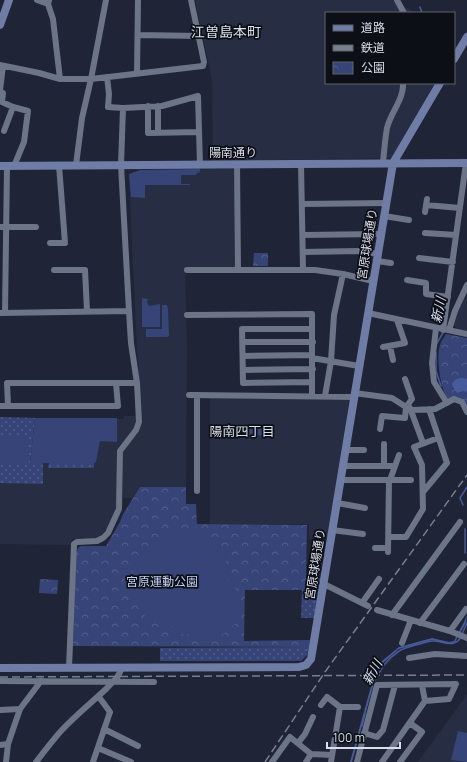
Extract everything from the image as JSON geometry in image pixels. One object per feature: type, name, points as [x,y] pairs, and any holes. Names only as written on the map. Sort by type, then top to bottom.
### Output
[{"type":"street","points":[[0,25],[9,0]]},
{"type":"street","points":[[37,0],[48,2],[53,19],[60,79]]},
{"type":"street","points":[[76,165],[82,118],[106,0]]},
{"type":"street","points":[[137,73],[138,0]]},
{"type":"street","points":[[129,311],[3,313],[3,227],[7,200],[7,166],[24,142],[28,111],[14,108],[2,102],[3,94],[0,90],[2,65],[60,79],[91,79],[203,66],[204,62],[191,0]]},
{"type":"street","points":[[397,0],[403,12]]},
{"type":"street","points":[[138,35],[199,36]]},
{"type":"street","points":[[455,57],[467,37]]},
{"type":"street","points":[[107,77],[109,94],[108,107],[123,108],[158,106],[198,96],[200,164]]},
{"type":"street","points":[[383,163],[387,128],[393,110],[402,96],[403,84]]},
{"type":"street","name":"宮原球場通り","points":[[0,668],[299,667],[306,665],[311,659],[386,203],[394,163],[439,84]]},
{"type":"street","points":[[148,106],[148,133],[199,132]]},
{"type":"street","points":[[158,106],[158,133]]},
{"type":"street","points":[[4,131],[14,108]]},
{"type":"street","points":[[69,668],[74,544],[78,542],[95,542],[102,539],[107,534],[118,514],[120,452],[121,448],[136,430],[139,422],[137,383],[131,343],[121,165],[123,108]]},
{"type":"street","points":[[446,330],[448,297],[466,163]]},
{"type":"street","name":"陽南通り","points":[[7,166],[466,163]]},
{"type":"street","points":[[237,164],[238,269]]},
{"type":"street","points":[[301,164],[303,269]]},
{"type":"street","points":[[50,243],[65,243],[59,165]]},
{"type":"street","points":[[0,200],[7,200]]},
{"type":"street","points":[[425,212],[426,202],[460,208]]},
{"type":"street","points":[[302,204],[386,203]]},
{"type":"street","points":[[384,216],[409,220]]},
{"type":"street","points":[[3,227],[36,227]]},
{"type":"street","points":[[425,233],[456,235]]},
{"type":"street","points":[[303,234],[382,234]]},
{"type":"street","points":[[303,252],[360,251],[391,263]]},
{"type":"street","points":[[419,258],[453,262]]},
{"type":"street","points":[[187,270],[303,269],[342,274],[373,281]]},
{"type":"street","points":[[54,270],[85,270],[87,311]]},
{"type":"street","points":[[325,396],[331,361],[334,315],[342,274]]},
{"type":"street","points":[[407,280],[426,283],[426,294],[448,297]]},
{"type":"street","points":[[446,330],[467,284]]},
{"type":"street","points":[[368,313],[467,334]]},
{"type":"street","points":[[187,315],[312,314],[312,396]]},
{"type":"street","points":[[393,360],[387,346],[405,343],[397,320]]},
{"type":"street","points":[[436,328],[432,363],[434,382],[447,403]]},
{"type":"street","points":[[312,329],[242,329],[243,383],[312,382]]},
{"type":"street","points":[[243,342],[312,342]]},
{"type":"street","points":[[243,356],[312,357],[359,366]]},
{"type":"street","points":[[243,370],[312,369]]},
{"type":"street","points":[[380,429],[382,416],[405,418],[412,398],[405,379]]},
{"type":"street","points":[[8,406],[7,383],[137,383]]},
{"type":"street","points":[[0,406],[118,406],[116,383]]},
{"type":"street","points":[[189,395],[354,395],[392,398],[408,408],[419,410],[435,409],[454,399],[462,402],[467,412]]},
{"type":"street","points":[[197,396],[197,491]]},
{"type":"street","points":[[408,408],[423,443]]},
{"type":"street","points":[[423,492],[446,463],[428,409]]},
{"type":"street","points":[[389,537],[406,537],[423,509],[422,465],[414,447],[438,438]]},
{"type":"street","points":[[384,444],[384,466]]},
{"type":"street","points":[[345,450],[364,450]]},
{"type":"street","points":[[375,548],[388,550],[390,480],[399,454]]},
{"type":"street","points":[[342,466],[392,466]]},
{"type":"street","points":[[340,480],[411,480]]},
{"type":"street","points":[[336,503],[364,508]]},
{"type":"street","points":[[392,615],[460,522]]},
{"type":"street","points":[[332,530],[363,534]]},
{"type":"street","points":[[420,623],[464,564]]},
{"type":"street","points":[[324,584],[365,604],[379,579]]},
{"type":"street","points":[[450,631],[466,609]]},
{"type":"street","points":[[377,610],[450,631],[467,638]]},
{"type":"street","points":[[402,643],[411,620]]},
{"type":"street","points":[[409,658],[435,654],[467,656]]},
{"type":"street","points":[[36,762],[61,731],[99,697],[106,688],[116,681],[122,667]]},
{"type":"street","points":[[0,681],[154,682]]},
{"type":"street","points":[[6,762],[8,744],[20,710],[41,681]]},
{"type":"street","points":[[357,762],[377,685],[456,684],[449,699],[425,701]]},
{"type":"street","points":[[364,733],[377,737],[384,730],[395,685]]},
{"type":"street","points":[[382,762],[425,701],[422,685]]},
{"type":"street","points":[[93,762],[110,712],[99,697]]},
{"type":"street","points":[[321,705],[327,697],[340,707],[358,707]]},
{"type":"street","points":[[272,762],[290,737],[311,754],[331,759],[340,707]]},
{"type":"street","points":[[0,710],[20,710]]},
{"type":"street","points":[[298,743],[305,734],[313,717]]},
{"type":"street","points":[[400,762],[422,732],[410,723]]},
{"type":"street","points":[[104,729],[138,746]]},
{"type":"street","points":[[0,745],[8,744]]},
{"type":"street","points":[[98,748],[131,762]]},
{"type":"street","points":[[306,762],[311,754]]},
{"type":"shaded area","points":[[195,0],[392,0],[414,12],[325,12],[325,84],[434,84],[392,158],[213,161],[212,80]]},
{"type":"shaded area","points":[[235,169],[235,268],[185,269],[187,348],[186,487],[140,487],[132,498],[123,498],[123,452],[141,416],[129,174],[140,170]]},
{"type":"shaded area","points":[[467,294],[467,331],[457,329],[454,325],[458,312]]},
{"type":"shaded area","points":[[459,378],[467,379],[467,392],[456,392],[452,385],[454,381]]},
{"type":"shaded area","points":[[210,398],[349,400],[328,538],[309,539],[309,524],[210,524]]},
{"type":"shaded area","points":[[124,416],[136,416],[136,421],[117,452],[117,509],[102,536],[94,540],[72,539],[71,545],[0,544],[0,417],[123,419]]},
{"type":"shaded area","points":[[467,615],[466,623],[455,642],[449,644],[432,640],[399,649],[384,662],[377,672],[352,762],[350,762],[375,672],[382,661],[399,647],[432,638],[449,642],[454,641]]},
{"type":"shaded area","points":[[467,695],[467,762],[418,762],[466,696]]},
{"type":"green space","points":[[200,169],[200,172],[196,175],[181,175],[181,184],[190,185],[145,185],[145,198],[131,197],[129,174],[140,170]]},
{"type":"green space","points":[[254,253],[268,253],[268,266],[253,266]]},
{"type":"green space","points":[[142,298],[148,299],[147,302],[149,306],[160,304],[160,327],[142,327]]},
{"type":"green space","points":[[162,305],[167,305],[168,309],[169,336],[146,337],[146,329],[162,329]]},
{"type":"green space","points":[[446,334],[467,338],[467,409],[453,397],[448,399],[441,381],[438,357],[440,344]]},
{"type":"green space","points":[[0,417],[35,418],[30,463],[43,463],[43,484],[0,483],[0,463],[27,463],[27,436],[0,435]]},
{"type":"green space","points":[[35,418],[117,418],[117,442],[100,441],[96,462],[94,463],[30,463]]},
{"type":"green space","points":[[248,428],[272,428],[272,436],[248,435]]},
{"type":"green space","points":[[0,435],[27,435],[27,463],[0,463]]},
{"type":"green space","points":[[49,463],[94,463],[94,468],[48,468]]},
{"type":"green space","name":"宮原運動公園","points":[[140,487],[186,487],[186,504],[196,504],[197,524],[307,525],[306,578],[322,578],[320,590],[245,590],[244,641],[310,640],[309,647],[73,646],[76,554],[78,548],[81,546],[106,546],[123,514]]},
{"type":"green space","points":[[178,531],[192,532],[212,540],[222,550],[225,557],[228,583],[235,582],[236,603],[238,603],[239,617],[231,627],[216,638],[182,634],[182,627],[165,626],[155,623],[148,619],[138,607],[135,600],[132,588],[132,577],[134,566],[140,556],[147,547],[156,540],[166,534]]},
{"type":"green space","points":[[40,579],[58,580],[57,594],[39,593]]},
{"type":"green space","points":[[302,590],[318,590],[315,618],[301,618]]},
{"type":"green space","points":[[309,647],[307,655],[301,661],[160,661],[160,648]]},
{"type":"green space","points":[[458,731],[467,733],[467,762],[451,760]]},
{"type":"waterway","name":"新川","points":[[420,7],[422,12]]},
{"type":"waterway","name":"新川","points":[[437,343],[444,331]]},
{"type":"waterway","name":"新川","points":[[436,353],[436,371],[441,386]]},
{"type":"waterway","name":"新川","points":[[463,505],[460,498],[467,487]]},
{"type":"waterway","name":"新川","points":[[465,529],[465,553]]},
{"type":"waterway","name":"新川","points":[[462,634],[467,623]]},
{"type":"waterway","name":"新川","points":[[374,683],[387,662],[402,650],[431,641],[452,644],[458,641],[461,637]]},
{"type":"waterway","name":"新川","points":[[362,726],[365,714]]},
{"type":"railway","points":[[265,762],[325,672],[467,475]]},
{"type":"railway","points":[[0,677],[467,675]]},
{"type":"district","name":"江曽島本町","points":[[226,31]]},
{"type":"district","name":"陽南四丁目","points":[[242,431]]}]
